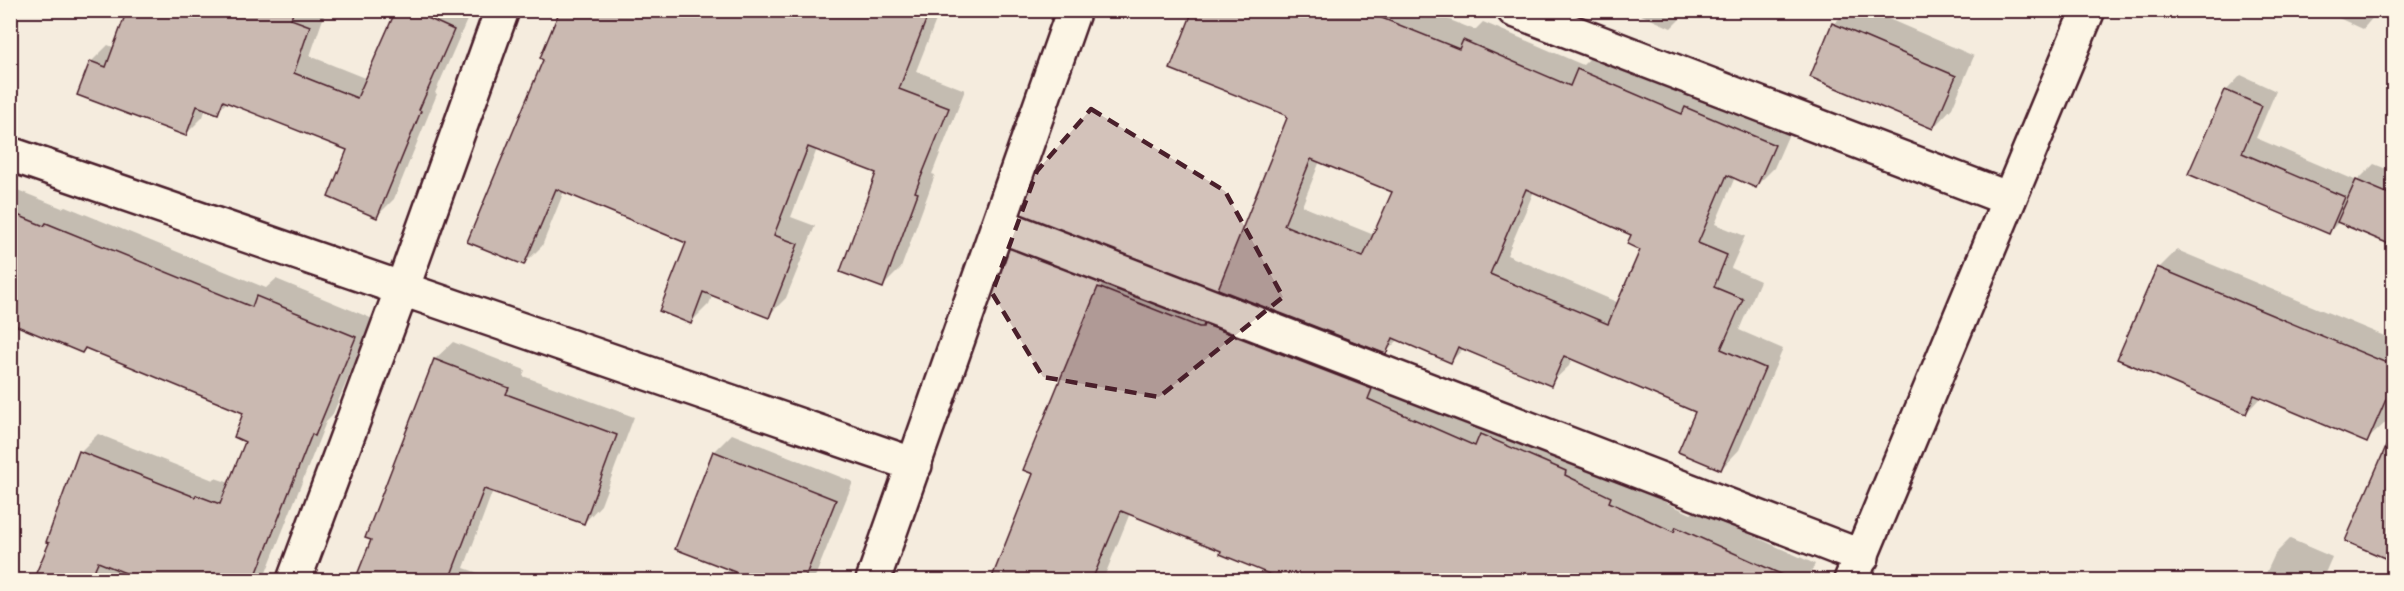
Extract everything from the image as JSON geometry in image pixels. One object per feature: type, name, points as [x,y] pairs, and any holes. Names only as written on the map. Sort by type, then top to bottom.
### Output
[{"type":"street","points":[[294,580],[502,10]]},
{"type":"street","points":[[873,580],[1074,10]]},
{"type":"street","points":[[1514,10],[2008,199]]},
{"type":"street","points":[[999,225],[1857,569],[2088,10]]},
{"type":"street","points":[[10,154],[915,465]]},
{"type":"highlighted area","points":[[1091,109],[1225,191],[1283,297],[1159,397],[1043,377],[992,293],[1037,171]]},
{"type":"building","points":[[127,10],[294,10],[291,19],[310,26],[294,73],[357,98],[396,10],[410,10],[454,30],[419,110],[421,111],[377,218],[328,197],[347,150],[223,101],[218,114],[197,106],[186,136],[77,95],[90,61],[106,67]]},
{"type":"building","points":[[560,10],[930,10],[899,89],[949,108],[915,192],[918,193],[883,288],[840,272],[876,173],[808,147],[774,235],[798,244],[769,318],[703,292],[691,324],[659,311],[686,243],[556,189],[524,265],[467,242],[543,60],[540,58]]},
{"type":"building","points":[[1193,10],[1362,10],[1459,49],[1463,40],[1570,86],[1577,69],[1682,114],[1685,107],[1775,145],[1756,188],[1727,175],[1698,243],[1727,255],[1714,287],[1743,299],[1721,349],[1765,368],[1721,470],[1678,452],[1695,412],[1564,356],[1551,386],[1458,347],[1451,363],[1393,338],[1386,354],[1218,289],[1287,118],[1286,115],[1170,69]],"holes":[[[1311,159],[1392,192],[1363,257],[1284,225]],[[1526,189],[1631,235],[1627,244],[1640,250],[1608,324],[1490,274]]]},
{"type":"building","points":[[1832,23],[1956,76],[1933,129],[1810,77]]},
{"type":"building","points":[[2225,90],[2262,106],[2242,153],[2345,197],[2329,234],[2188,174]]},
{"type":"building","points":[[2356,180],[2394,196],[2394,246],[2337,222]]},
{"type":"building","points":[[10,212],[44,226],[46,223],[252,307],[256,296],[356,337],[315,436],[312,434],[254,580],[143,580],[98,562],[90,580],[33,580],[49,543],[46,542],[79,451],[195,497],[196,495],[220,504],[245,442],[234,437],[243,413],[85,348],[82,353],[10,323]]},
{"type":"building","points":[[2157,267],[2394,366],[2394,381],[2367,443],[2254,395],[2246,414],[2117,359]]},
{"type":"building","points":[[1098,287],[1199,327],[1203,327],[1204,324],[1372,389],[1368,399],[1475,446],[1480,434],[1566,471],[1565,475],[1611,497],[1609,502],[1674,532],[1676,527],[1794,580],[1284,580],[1220,554],[1221,551],[1121,511],[1092,580],[991,580],[1033,474],[1023,470]]},
{"type":"building","points":[[434,359],[509,388],[506,394],[617,435],[584,524],[484,489],[449,580],[355,580],[371,540],[365,538]]},
{"type":"building","points":[[2394,428],[2394,562],[2345,541]]},
{"type":"building","points":[[713,451],[836,500],[804,580],[732,580],[735,572],[675,549]]}]
